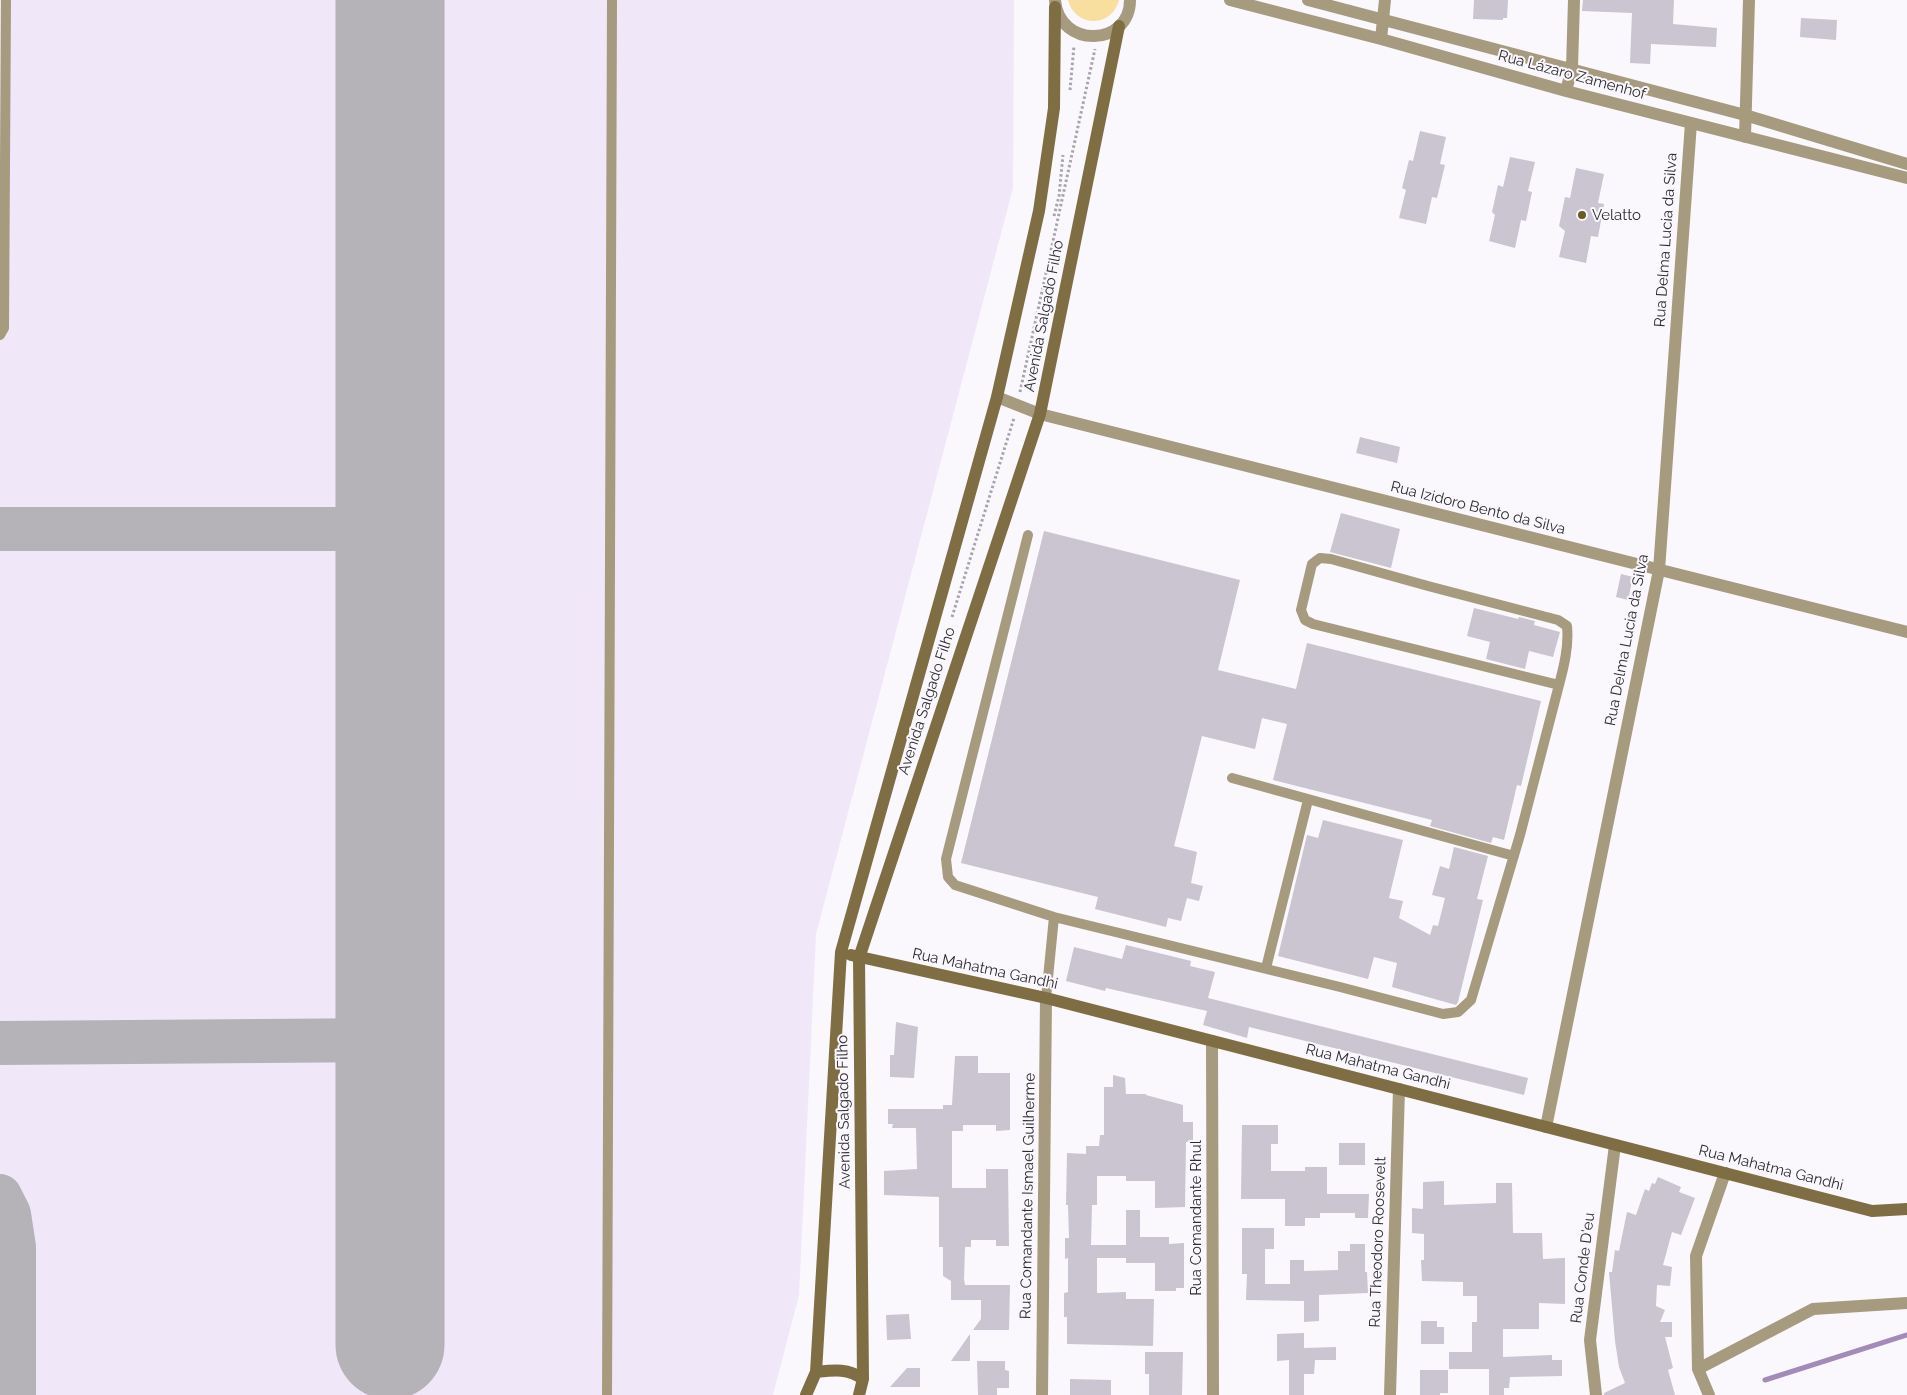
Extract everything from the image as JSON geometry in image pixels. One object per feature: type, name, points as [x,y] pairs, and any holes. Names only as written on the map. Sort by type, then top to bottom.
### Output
[{"type":"street","points":[[1055,4],[1059,18],[1066,26],[1075,33],[1086,37],[1109,33],[1119,26],[1126,17],[1130,0]]},
{"type":"street","name":"Rua Lázaro Zamenhof","points":[[1230,0],[1381,39],[1566,91],[1907,178]]},
{"type":"street","name":"Rua Lázaro Zamenhof","points":[[1308,0],[1572,68],[1745,116],[1907,164]]},
{"type":"street","points":[[1381,39],[1385,0]]},
{"type":"street","points":[[1566,91],[1572,68],[1574,0]]},
{"type":"street","points":[[1745,137],[1750,0]]},
{"type":"street","name":"Avenida Salgado Filho","points":[[806,1395],[816,1372],[841,952],[997,397],[1039,212],[1054,108],[1055,4]]},
{"type":"street","name":"Avenida Salgado Filho","points":[[859,1395],[863,1379],[858,958],[1040,414],[1119,26]]},
{"type":"street","name":"Rua Delma Lucia da Silva","points":[[1546,1127],[1659,570],[1691,123]]},
{"type":"street","name":"Rua Izidoro Bento da Silva","points":[[997,397],[1040,414],[1907,632]]},
{"type":"street","name":"Rua Mahatma Gandhi","points":[[841,952],[858,958],[1046,998],[1872,1211],[1907,1209]]},
{"type":"street","name":"Rua Comandante Ismael Guilherme","points":[[1042,1395],[1046,998]]},
{"type":"street","name":"Rua Comandante Rhul","points":[[1212,1041],[1213,1395]]},
{"type":"street","name":"Rua Theodoro Roosevelt","points":[[1390,1395],[1399,1089]]},
{"type":"street","name":"Rua Conde D'eu","points":[[1596,1395],[1590,1340],[1616,1145]]},
{"type":"street","points":[[1709,1395],[1698,1368],[1696,1256],[1724,1173]]},
{"type":"street","points":[[1698,1368],[1813,1309],[1907,1303]]},
{"type":"street","points":[[816,1372],[842,1370],[855,1373],[863,1379]]},
{"type":"lane","points":[[0,335],[4,328],[6,0]]},
{"type":"lane","points":[[607,1395],[612,0]]},
{"type":"lane","points":[[1028,535],[946,859],[948,877],[955,885],[1054,917],[1266,968],[1443,1014],[1458,1012],[1471,1000],[1514,856],[1559,685],[1569,638],[1567,626],[1558,620],[1331,559],[1320,558],[1312,564],[1302,610],[1305,620],[1312,624],[1559,685]]},
{"type":"lane","points":[[1232,778],[1514,856]]},
{"type":"lane","points":[[1266,968],[1308,800]]},
{"type":"lane","points":[[1046,998],[1054,917]]},
{"type":"shaded area","points":[[0,0],[1014,0],[1013,188],[816,934],[799,1295],[773,1395],[0,1395]]},
{"type":"shaded area","points":[[1068,0],[1119,0],[1109,16],[1102,20],[1094,21],[1085,20],[1078,16]]},
{"type":"building","points":[[1474,0],[1508,0],[1507,18],[1503,18],[1503,20],[1473,19]]},
{"type":"building","points":[[1583,0],[1674,0],[1673,24],[1717,28],[1716,47],[1651,44],[1650,64],[1630,63],[1632,13],[1582,11]]},
{"type":"building","points":[[1801,18],[1837,20],[1836,40],[1800,37]]},
{"type":"building","points":[[1420,131],[1446,137],[1440,164],[1445,165],[1437,198],[1432,197],[1426,224],[1399,218],[1406,190],[1402,188],[1409,160],[1413,161]]},
{"type":"building","points":[[1510,157],[1535,162],[1528,191],[1532,192],[1526,221],[1521,220],[1515,248],[1489,241],[1495,215],[1492,212],[1498,185],[1503,187]]},
{"type":"building","name":"Velatto","points":[[1576,168],[1604,174],[1598,203],[1604,204],[1598,237],[1591,236],[1586,263],[1559,257],[1565,231],[1559,226],[1565,197],[1570,198]]},
{"type":"building","points":[[1360,437],[1400,447],[1397,463],[1356,453]]},
{"type":"building","points":[[1341,513],[1400,529],[1391,568],[1330,552]]},
{"type":"building","points":[[1044,531],[1240,580],[1218,670],[1296,689],[1307,643],[1541,701],[1521,786],[1517,785],[1504,840],[1493,837],[1491,843],[1430,826],[1432,820],[1273,780],[1287,724],[1262,718],[1255,749],[1202,736],[1174,846],[1197,852],[1191,883],[1203,886],[1199,901],[1187,898],[1181,921],[1168,918],[1166,927],[1095,909],[1098,897],[961,863]]},
{"type":"building","points":[[1621,574],[1633,577],[1628,600],[1616,597]]},
{"type":"building","points":[[1474,608],[1518,619],[1519,617],[1535,621],[1534,625],[1560,632],[1553,657],[1529,651],[1525,669],[1486,659],[1490,642],[1467,636]]},
{"type":"building","points":[[1323,820],[1403,840],[1389,898],[1403,901],[1399,918],[1430,935],[1433,925],[1438,926],[1445,898],[1432,895],[1440,866],[1449,869],[1454,847],[1488,856],[1477,899],[1483,900],[1456,1005],[1392,987],[1397,963],[1374,957],[1368,979],[1278,956],[1307,835],[1318,838]]},
{"type":"building","points":[[1126,945],[1191,961],[1190,966],[1215,972],[1208,998],[1528,1078],[1524,1095],[1249,1027],[1247,1038],[1203,1025],[1207,1011],[1106,988],[1105,991],[1066,981],[1074,947],[1122,959]]},
{"type":"building","points":[[896,1022],[918,1027],[914,1078],[890,1077],[890,1055],[894,1055]]},
{"type":"building","points":[[955,1056],[978,1056],[978,1073],[1010,1073],[1010,1130],[996,1131],[996,1125],[963,1125],[963,1131],[952,1131],[952,1188],[986,1188],[986,1169],[1008,1169],[1009,1246],[996,1246],[996,1240],[971,1240],[971,1247],[965,1247],[964,1279],[965,1285],[1010,1285],[1009,1330],[973,1330],[981,1319],[981,1300],[951,1300],[951,1281],[943,1276],[943,1247],[939,1247],[939,1197],[884,1195],[884,1171],[917,1169],[916,1128],[892,1128],[893,1124],[888,1124],[888,1109],[943,1109],[943,1105],[952,1105]]},
{"type":"building","points":[[1113,1075],[1125,1078],[1126,1094],[1146,1094],[1183,1105],[1183,1122],[1193,1122],[1193,1142],[1186,1142],[1185,1207],[1155,1208],[1155,1181],[1126,1181],[1126,1176],[1097,1176],[1097,1205],[1092,1205],[1091,1245],[1126,1245],[1126,1210],[1140,1210],[1140,1237],[1169,1237],[1169,1244],[1184,1243],[1184,1288],[1176,1288],[1176,1291],[1155,1291],[1155,1263],[1126,1263],[1126,1258],[1097,1258],[1097,1293],[1126,1292],[1126,1299],[1154,1299],[1153,1346],[1067,1344],[1067,1317],[1064,1317],[1064,1293],[1068,1292],[1068,1258],[1065,1259],[1065,1238],[1069,1238],[1068,1205],[1066,1205],[1067,1153],[1086,1154],[1086,1146],[1099,1146],[1100,1135],[1104,1135],[1104,1087],[1113,1087]]},
{"type":"building","points":[[1242,1125],[1278,1125],[1278,1144],[1271,1144],[1271,1171],[1305,1171],[1305,1167],[1327,1167],[1327,1194],[1369,1194],[1368,1218],[1355,1218],[1355,1213],[1320,1213],[1320,1218],[1305,1218],[1305,1226],[1285,1226],[1285,1199],[1241,1199]]},
{"type":"building","points":[[1339,1143],[1365,1143],[1365,1165],[1339,1165]]},
{"type":"building","points":[[1658,1177],[1681,1187],[1679,1192],[1695,1198],[1681,1235],[1672,1232],[1663,1265],[1672,1267],[1670,1286],[1657,1285],[1656,1306],[1665,1310],[1660,1322],[1672,1322],[1672,1337],[1665,1337],[1673,1368],[1668,1370],[1675,1395],[1604,1395],[1604,1393],[1625,1383],[1619,1367],[1615,1341],[1609,1272],[1612,1272],[1615,1250],[1619,1251],[1627,1212],[1636,1215],[1645,1189],[1649,1191],[1652,1183],[1655,1184]]},
{"type":"building","points":[[1444,1181],[1444,1205],[1496,1203],[1496,1183],[1512,1183],[1513,1233],[1542,1233],[1543,1259],[1565,1258],[1565,1304],[1539,1303],[1539,1329],[1503,1329],[1503,1357],[1552,1355],[1552,1360],[1562,1360],[1562,1376],[1510,1377],[1509,1388],[1504,1388],[1504,1395],[1489,1395],[1489,1369],[1449,1369],[1449,1352],[1472,1352],[1472,1322],[1477,1322],[1477,1296],[1463,1296],[1463,1282],[1422,1281],[1421,1260],[1424,1260],[1424,1234],[1412,1233],[1412,1208],[1423,1209],[1423,1182]]},
{"type":"building","points":[[1242,1228],[1274,1228],[1274,1249],[1265,1249],[1265,1284],[1290,1284],[1290,1260],[1304,1260],[1304,1271],[1338,1270],[1338,1251],[1350,1251],[1350,1244],[1365,1244],[1365,1272],[1367,1272],[1368,1293],[1319,1295],[1319,1321],[1304,1322],[1304,1301],[1246,1300],[1247,1274],[1242,1274]]},
{"type":"building","points":[[909,1314],[911,1339],[887,1340],[886,1315]]},
{"type":"building","points":[[1421,1321],[1437,1321],[1437,1327],[1444,1327],[1444,1344],[1421,1344]]},
{"type":"building","points":[[1304,1333],[1304,1348],[1336,1347],[1336,1360],[1315,1360],[1314,1374],[1304,1374],[1304,1395],[1289,1395],[1289,1360],[1277,1361],[1277,1334]]},
{"type":"building","points":[[970,1334],[970,1361],[951,1361]]},
{"type":"building","points":[[1145,1352],[1183,1352],[1182,1395],[1149,1395],[1149,1374],[1145,1374]]},
{"type":"building","points":[[977,1361],[1005,1361],[1005,1370],[1009,1371],[1009,1388],[997,1388],[997,1395],[978,1395]]},
{"type":"building","points":[[907,1368],[920,1368],[920,1387],[890,1387]]},
{"type":"building","points":[[1420,1370],[1448,1370],[1448,1393],[1420,1395]]},
{"type":"building","points":[[1070,1379],[1111,1380],[1111,1395],[1070,1395]]},
{"type":"waterway","points":[[1765,1380],[1907,1335]]},
{"type":"taxiway","points":[[0,529],[390,529]]},
{"type":"taxiway","points":[[0,1043],[390,1040]]},
{"type":"taxiway","points":[[0,1196],[9,1214],[14,1247],[14,1395]]},
{"type":"runway","points":[[390,0],[390,1345]]},
{"type":"place","name":"Velatto","points":[[1582,215]]}]
